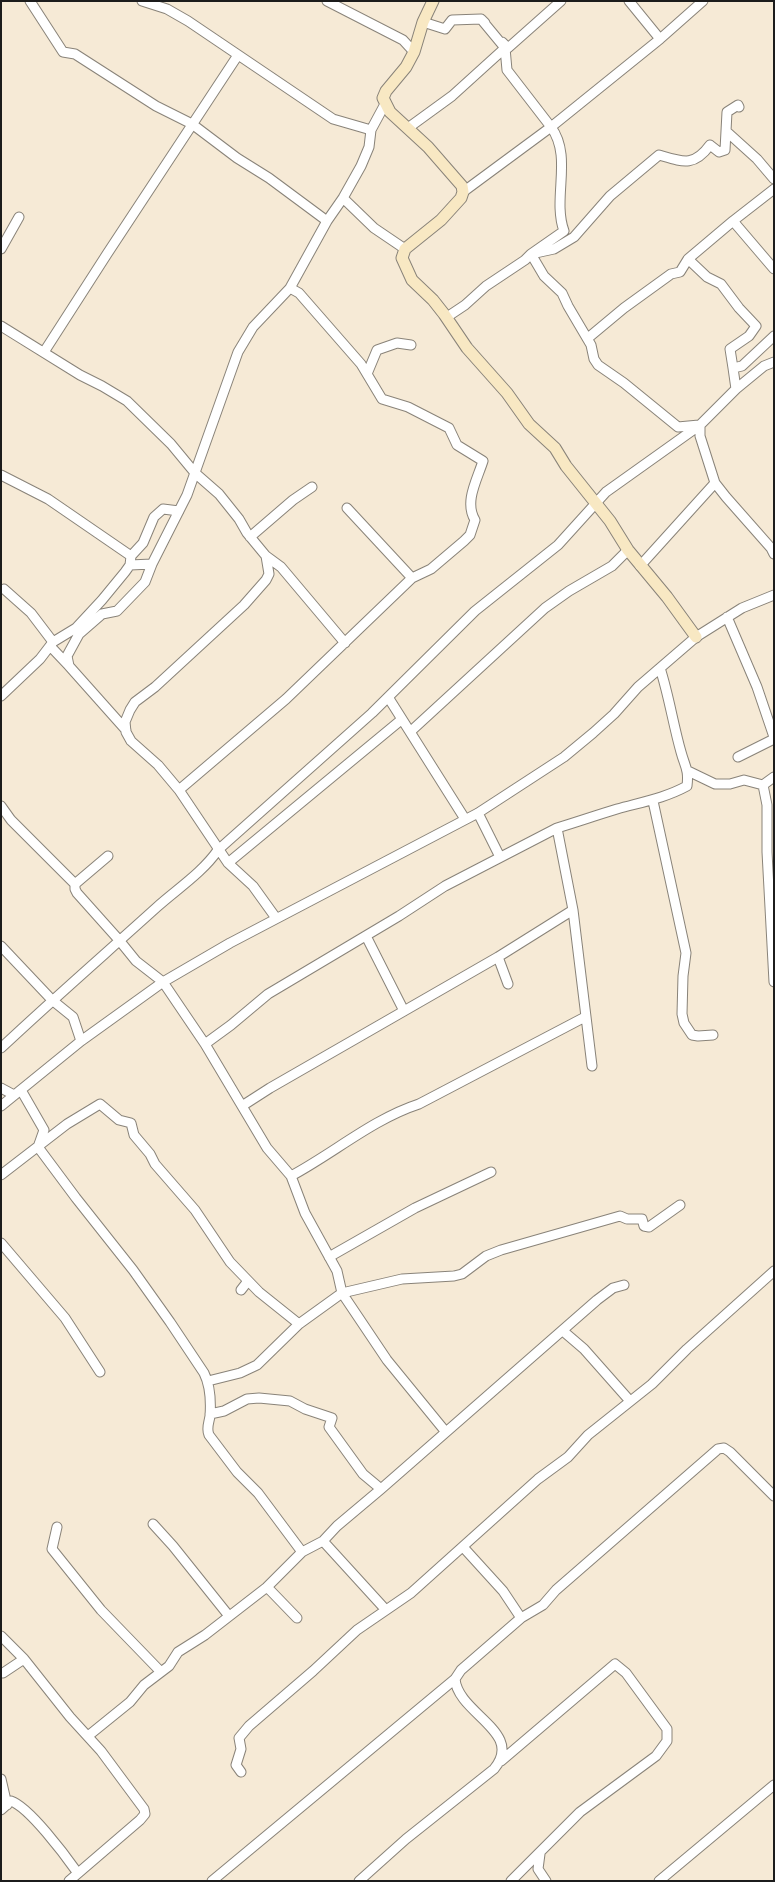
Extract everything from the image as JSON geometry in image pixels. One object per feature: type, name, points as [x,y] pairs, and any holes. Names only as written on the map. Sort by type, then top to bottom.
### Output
[{"type":"street","points":[[30,1],[63,52],[75,54],[156,106],[192,124],[327,221]]},
{"type":"street","points":[[142,1],[167,9],[333,119],[371,130]]},
{"type":"street","points":[[327,1],[402,40],[414,52]]},
{"type":"street","points":[[433,1],[418,35],[414,52],[406,67],[386,91],[383,98],[390,112],[408,128],[455,178],[462,186],[463,192],[461,198],[441,220],[404,250],[402,258],[412,280],[433,300],[447,317],[467,348],[507,393],[528,424],[555,448],[566,466],[610,521],[628,550],[667,597],[696,637]]},
{"type":"street","points":[[423,22],[445,29],[452,20],[481,19],[508,48],[561,1]]},
{"type":"street","points":[[629,1],[660,38]]},
{"type":"street","points":[[463,192],[552,127],[703,1]]},
{"type":"street","points":[[447,317],[465,305],[486,286],[564,231],[559,212],[561,168],[558,136],[507,70],[505,48],[481,19]]},
{"type":"street","points":[[402,40],[418,35]]},
{"type":"street","points":[[408,128],[452,96],[505,48]]},
{"type":"street","points":[[44,352],[238,55]]},
{"type":"street","points":[[70,666],[67,656],[79,634],[102,614],[117,611],[145,582],[179,511],[238,352],[253,327],[290,288],[327,221],[343,198],[361,166],[369,147],[371,130],[385,104]]},
{"type":"street","points":[[531,254],[554,249],[574,237],[610,196],[660,155],[684,162],[702,156],[710,145],[719,152],[725,150],[728,112],[738,105],[739,107]]},
{"type":"street","points":[[726,131],[757,158],[774,179]]},
{"type":"street","points":[[588,338],[624,308],[671,274],[680,272],[688,259],[774,189]]},
{"type":"street","points":[[343,198],[374,228],[404,250]]},
{"type":"street","points":[[1,249],[19,217]]},
{"type":"street","points":[[733,221],[774,269]]},
{"type":"street","points":[[531,254],[544,276],[562,292],[568,306],[588,338],[594,359],[598,365],[678,426],[700,425]]},
{"type":"street","points":[[688,259],[707,277],[720,284],[756,326],[748,336],[730,349],[736,388]]},
{"type":"street","points":[[180,790],[265,718],[412,578],[431,568],[470,535],[475,520],[471,512],[470,503],[483,461],[457,445],[449,428],[408,407],[382,400],[361,364],[299,293],[290,288]]},
{"type":"street","points":[[1,326],[80,375],[127,401],[171,444],[194,473],[219,494],[266,556],[281,567],[345,642]]},
{"type":"street","points":[[733,368],[742,366],[774,336]]},
{"type":"street","points":[[367,374],[376,350],[397,343],[412,345]]},
{"type":"street","points":[[1,1048],[52,1000],[212,860],[218,850],[388,697],[475,611],[558,544],[606,492],[700,425],[736,388],[764,366],[774,362]]},
{"type":"street","points":[[700,425],[700,436],[715,483],[773,549]]},
{"type":"street","points":[[1,475],[48,499],[130,560],[152,564]]},
{"type":"street","points":[[640,566],[715,483]]},
{"type":"street","points":[[250,537],[278,512],[312,487]]},
{"type":"street","points":[[1,696],[52,644],[76,628],[125,572],[130,560],[143,542],[154,517],[163,508],[179,511]]},
{"type":"street","points":[[347,508],[412,578]]},
{"type":"street","points":[[410,732],[545,608],[569,590],[612,566],[628,550]]},
{"type":"street","points":[[126,730],[125,722],[135,702],[156,688],[244,605],[266,580],[269,574],[266,556]]},
{"type":"street","points":[[4,589],[31,613],[52,644],[126,730],[131,740],[158,765],[180,790],[218,850],[228,863],[253,886],[276,918]]},
{"type":"street","points":[[1,1106],[81,1040],[163,982],[276,918],[478,813],[564,757],[607,720],[638,687],[696,637],[727,617],[774,595]]},
{"type":"street","points":[[727,617],[757,687],[774,738],[738,757]]},
{"type":"street","points":[[205,1044],[268,994],[366,936],[445,886],[557,828],[653,801],[687,786],[688,772],[681,753],[669,696],[660,668]]},
{"type":"street","points":[[388,697],[465,819]]},
{"type":"street","points":[[228,863],[401,720]]},
{"type":"street","points":[[688,772],[715,784],[730,784],[744,780],[763,785]]},
{"type":"street","points":[[763,785],[774,777]]},
{"type":"street","points":[[763,785],[767,805],[767,852],[774,982]]},
{"type":"street","points":[[653,801],[686,953],[682,989],[684,1023],[692,1035],[713,1035]]},
{"type":"street","points":[[1,806],[11,820],[75,884],[77,894],[120,940],[136,961],[163,982],[205,1044],[267,1148],[291,1176],[305,1213],[337,1270],[342,1293],[387,1360],[445,1431]]},
{"type":"street","points":[[478,813],[500,857]]},
{"type":"street","points":[[557,828],[573,910],[592,1066]]},
{"type":"street","points":[[75,884],[108,856]]},
{"type":"street","points":[[242,1106],[498,957],[573,910]]},
{"type":"street","points":[[366,936],[404,1011]]},
{"type":"street","points":[[1,946],[52,1000],[73,1016],[81,1040]]},
{"type":"street","points":[[498,957],[508,984]]},
{"type":"street","points":[[291,1176],[401,1110],[419,1104],[585,1018]]},
{"type":"street","points":[[1,1088],[18,1092],[44,1130],[38,1147]]},
{"type":"street","points":[[1,1175],[67,1124],[100,1104],[119,1120],[131,1123],[134,1134],[150,1154],[155,1164],[195,1210],[230,1262],[248,1281],[298,1324]]},
{"type":"street","points":[[38,1147],[133,1270],[170,1322],[208,1381],[210,1414],[207,1430],[212,1440],[237,1472],[258,1493],[302,1552]]},
{"type":"street","points":[[329,1257],[415,1208],[491,1172]]},
{"type":"street","points":[[208,1381],[240,1373],[257,1365],[298,1324],[342,1293],[402,1279],[462,1274],[486,1256],[501,1250],[620,1216],[640,1218],[644,1226],[649,1227],[680,1205]]},
{"type":"street","points":[[1,1243],[65,1318],[100,1372]]},
{"type":"street","points":[[241,1772],[236,1765],[241,1749],[239,1738],[241,1734],[357,1630],[411,1593],[538,1479],[568,1457],[588,1435],[652,1384],[686,1349],[774,1271]]},
{"type":"street","points":[[241,1290],[248,1281]]},
{"type":"street","points":[[88,1736],[115,1716],[144,1685],[169,1666],[178,1652],[192,1644],[267,1587],[302,1552],[323,1541],[337,1526],[445,1431],[597,1300],[613,1288],[624,1285]]},
{"type":"street","points":[[563,1331],[584,1349],[630,1401]]},
{"type":"street","points":[[210,1414],[224,1411],[247,1399],[259,1398],[290,1401],[305,1409],[332,1418],[330,1427],[363,1474],[381,1489]]},
{"type":"street","points":[[212,1881],[454,1679],[461,1670],[521,1618],[543,1605],[556,1590],[718,1449],[724,1448],[730,1452],[774,1496]]},
{"type":"street","points":[[153,1524],[230,1616]]},
{"type":"street","points":[[57,1527],[52,1549],[101,1610],[161,1672]]},
{"type":"street","points":[[323,1541],[385,1610]]},
{"type":"street","points":[[463,1546],[503,1590],[521,1618]]},
{"type":"street","points":[[267,1587],[297,1618]]},
{"type":"street","points":[[1,1636],[24,1659],[101,1751],[144,1809],[145,1814],[69,1881]]},
{"type":"street","points":[[3,1673],[24,1659]]},
{"type":"street","points":[[359,1881],[406,1839],[494,1769],[615,1664],[626,1673],[667,1729],[668,1741],[656,1756],[580,1812],[511,1881]]},
{"type":"street","points":[[454,1679],[456,1688],[462,1698],[496,1732],[502,1742],[502,1754],[499,1763]]},
{"type":"street","points":[[1,1780],[4,1807]]},
{"type":"street","points":[[659,1881],[774,1785]]},
{"type":"street","points":[[4,1807],[10,1801],[21,1806],[58,1846],[77,1872]]},
{"type":"street","points":[[540,1854],[538,1869],[546,1881]]}]
